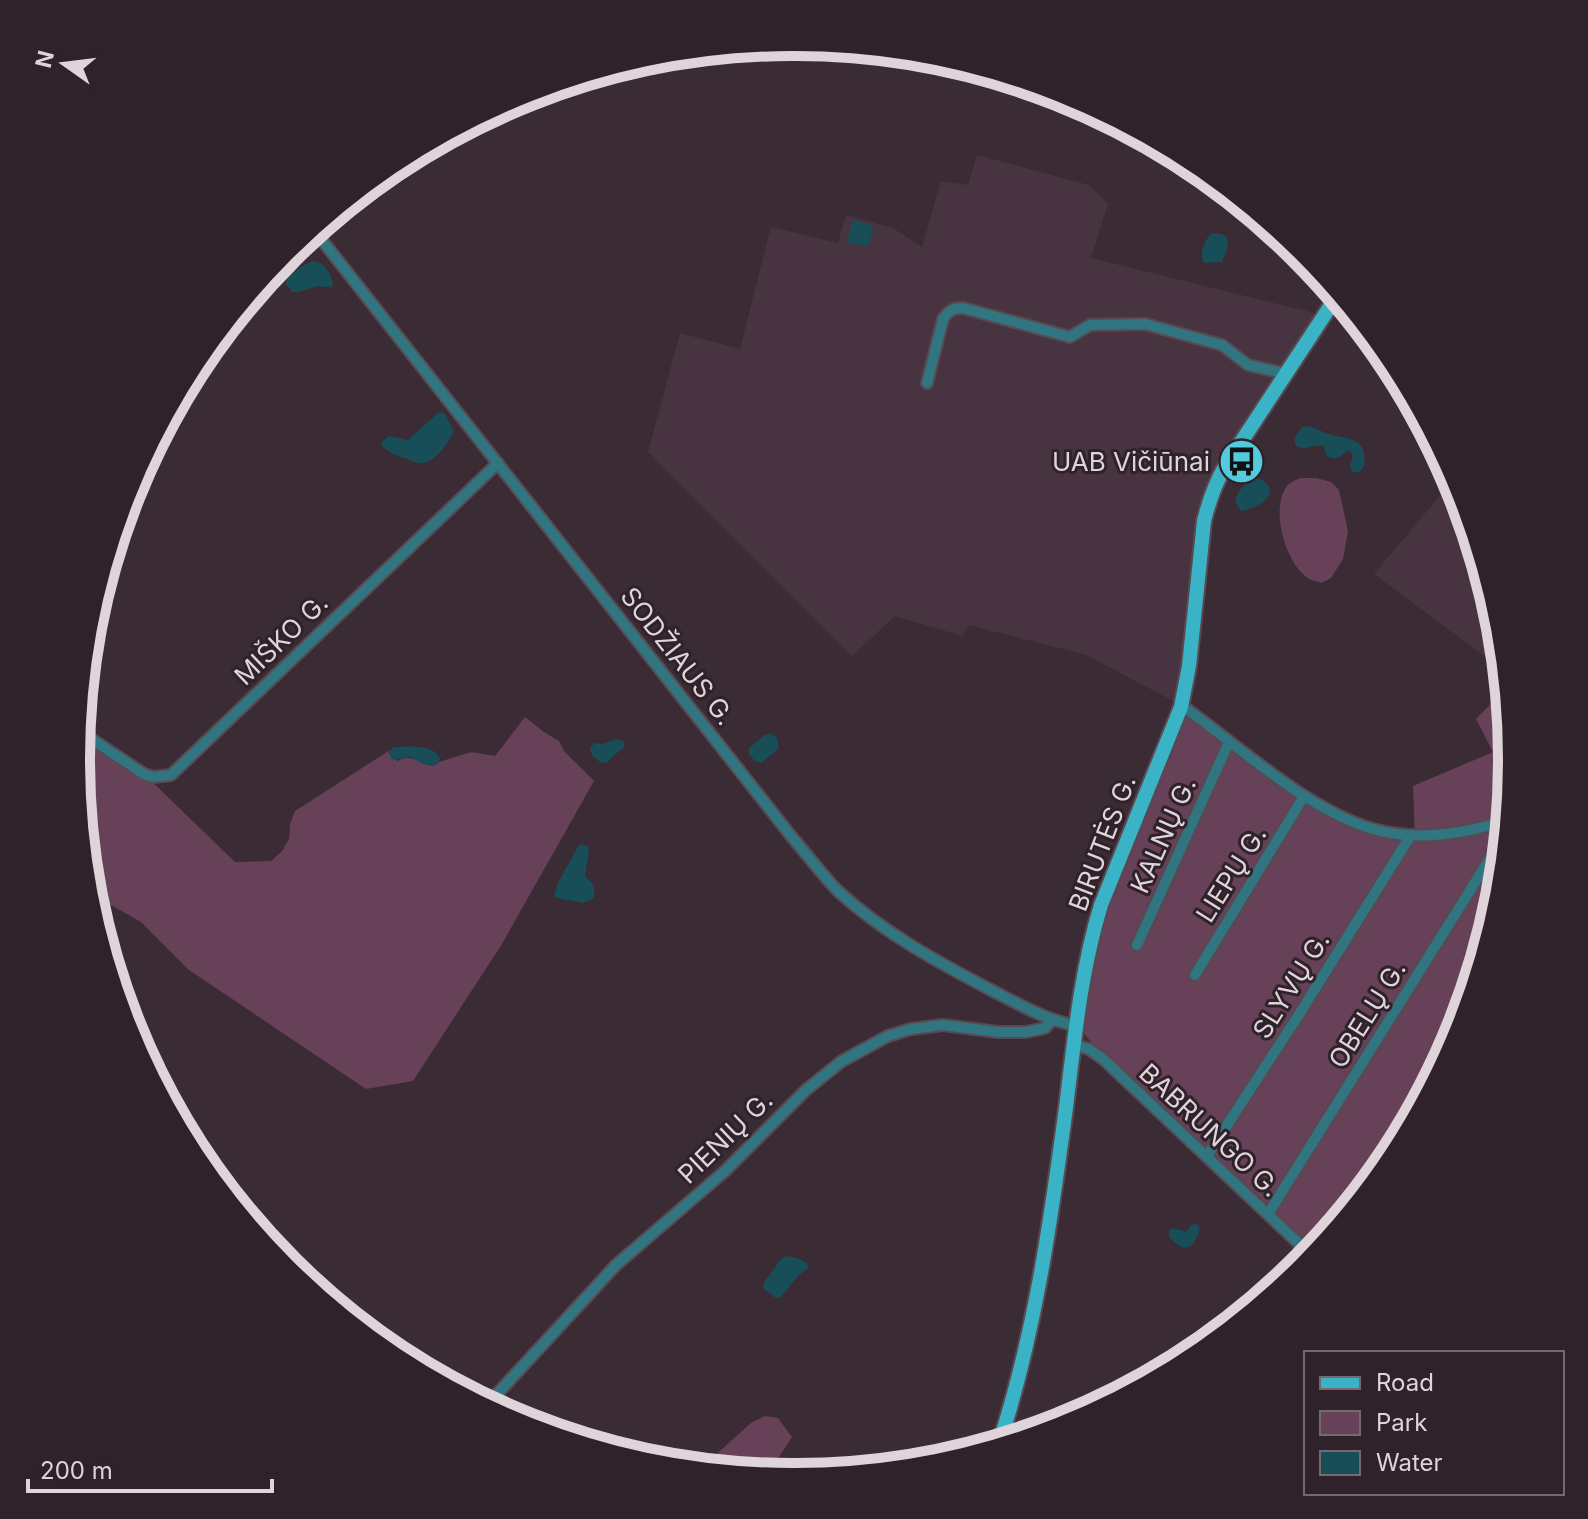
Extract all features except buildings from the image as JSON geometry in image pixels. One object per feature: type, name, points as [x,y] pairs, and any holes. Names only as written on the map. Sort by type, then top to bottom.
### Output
[{"type":"main road","name":"BIRUTĖS G.","points":[[1003,1431],[1034,1313],[1088,954],[1101,905],[1181,707],[1189,666],[1208,504],[1226,465],[1331,306]]},
{"type":"street","name":"SODŽIAUS G.","points":[[321,239],[782,825],[836,889],[859,909],[922,952],[1052,1020],[1077,1026]]},
{"type":"street","points":[[927,383],[943,319],[954,308],[1070,337],[1090,325],[1145,324],[1222,345],[1248,365],[1287,374]]},
{"type":"street","name":"MIŠKO G.","points":[[91,739],[144,774],[153,777],[171,775],[498,463]]},
{"type":"street","points":[[1181,707],[1304,796],[1357,824],[1374,830],[1411,835],[1440,835],[1494,824]]},
{"type":"street","name":"KALNŲ G.","points":[[1137,945],[1229,742]]},
{"type":"street","name":"LIEPŲ G.","points":[[1195,975],[1304,796]]},
{"type":"street","name":"SLYVŲ G.","points":[[1207,1156],[1411,835]]},
{"type":"street","name":"OBELŲ G.","points":[[1268,1214],[1490,859]]},
{"type":"street","name":"PIENIŲ G.","points":[[495,1395],[616,1265],[725,1171],[806,1090],[842,1061],[888,1036],[911,1029],[943,1025],[1026,1032],[1045,1028],[1052,1020]]},
{"type":"street","name":"BABRUNGO G.","points":[[1074,1045],[1089,1049],[1103,1059],[1301,1246]]},
{"type":"shaded area","points":[[977,155],[1089,185],[1108,204],[1091,258],[1319,314],[1222,457],[1204,495],[1175,702],[1086,655],[969,625],[962,636],[895,616],[852,656],[648,452],[680,333],[740,349],[771,227],[838,243],[846,215],[893,228],[922,247],[941,181],[968,185]]},
{"type":"shaded area","points":[[1444,491],[1474,577],[1490,660],[1374,574]]},
{"type":"green space","points":[[1301,478],[1331,482],[1339,490],[1348,531],[1343,559],[1331,578],[1321,583],[1308,578],[1293,561],[1280,524],[1281,499],[1285,489]]},
{"type":"green space","points":[[1495,700],[1498,760],[1491,851],[1474,942],[1460,986],[1425,1071],[1403,1111],[1352,1188],[1305,1242],[1162,1106],[1109,1060],[1081,1029],[1091,963],[1104,914],[1185,716],[1322,812],[1352,827],[1379,835],[1415,839],[1413,786],[1493,752],[1476,719]]},
{"type":"green space","points":[[525,717],[559,741],[564,751],[594,781],[502,944],[413,1081],[366,1089],[189,970],[141,922],[105,902],[92,806],[91,742],[144,774],[235,862],[271,861],[289,839],[295,811],[390,750],[389,754],[397,761],[411,758],[434,766],[471,752],[495,756]]},
{"type":"green space","points":[[765,1416],[778,1418],[792,1437],[776,1462],[712,1458],[751,1423]]},
{"type":"water","points":[[853,220],[874,226],[868,247],[847,242]]},
{"type":"water","points":[[1211,233],[1227,238],[1228,247],[1222,262],[1204,263],[1202,259],[1203,247]]},
{"type":"water","points":[[313,261],[326,268],[333,282],[332,287],[316,286],[292,292],[286,284],[287,276]]},
{"type":"water","points":[[439,412],[445,414],[454,431],[445,446],[428,462],[416,462],[381,445],[389,436],[408,440]]},
{"type":"water","points":[[1308,426],[1361,445],[1364,456],[1362,470],[1354,472],[1351,469],[1353,455],[1349,450],[1334,458],[1327,456],[1323,446],[1302,448],[1295,445],[1295,437],[1302,427]]},
{"type":"water","points":[[1256,477],[1265,482],[1270,493],[1256,506],[1241,511],[1235,502],[1238,494],[1245,484]]},
{"type":"water","points":[[770,733],[777,739],[778,749],[761,763],[755,761],[749,755],[749,748]]},
{"type":"water","points":[[616,739],[623,741],[625,746],[607,762],[601,763],[592,755],[590,748],[595,743],[603,744]]},
{"type":"water","points":[[393,747],[425,748],[436,753],[439,762],[434,766],[411,757],[393,760],[389,754]]},
{"type":"water","points":[[582,844],[589,851],[585,876],[594,886],[594,898],[583,903],[557,898],[554,896],[557,885]]},
{"type":"water","points":[[1196,1224],[1200,1228],[1195,1241],[1188,1247],[1180,1246],[1169,1237],[1169,1230],[1174,1228],[1186,1232]]},
{"type":"water","points":[[788,1256],[807,1263],[808,1268],[781,1297],[776,1298],[764,1289],[764,1282],[782,1258]]},
{"type":"place","name":"UAB Vičiūnai","points":[[1241,461]]}]
